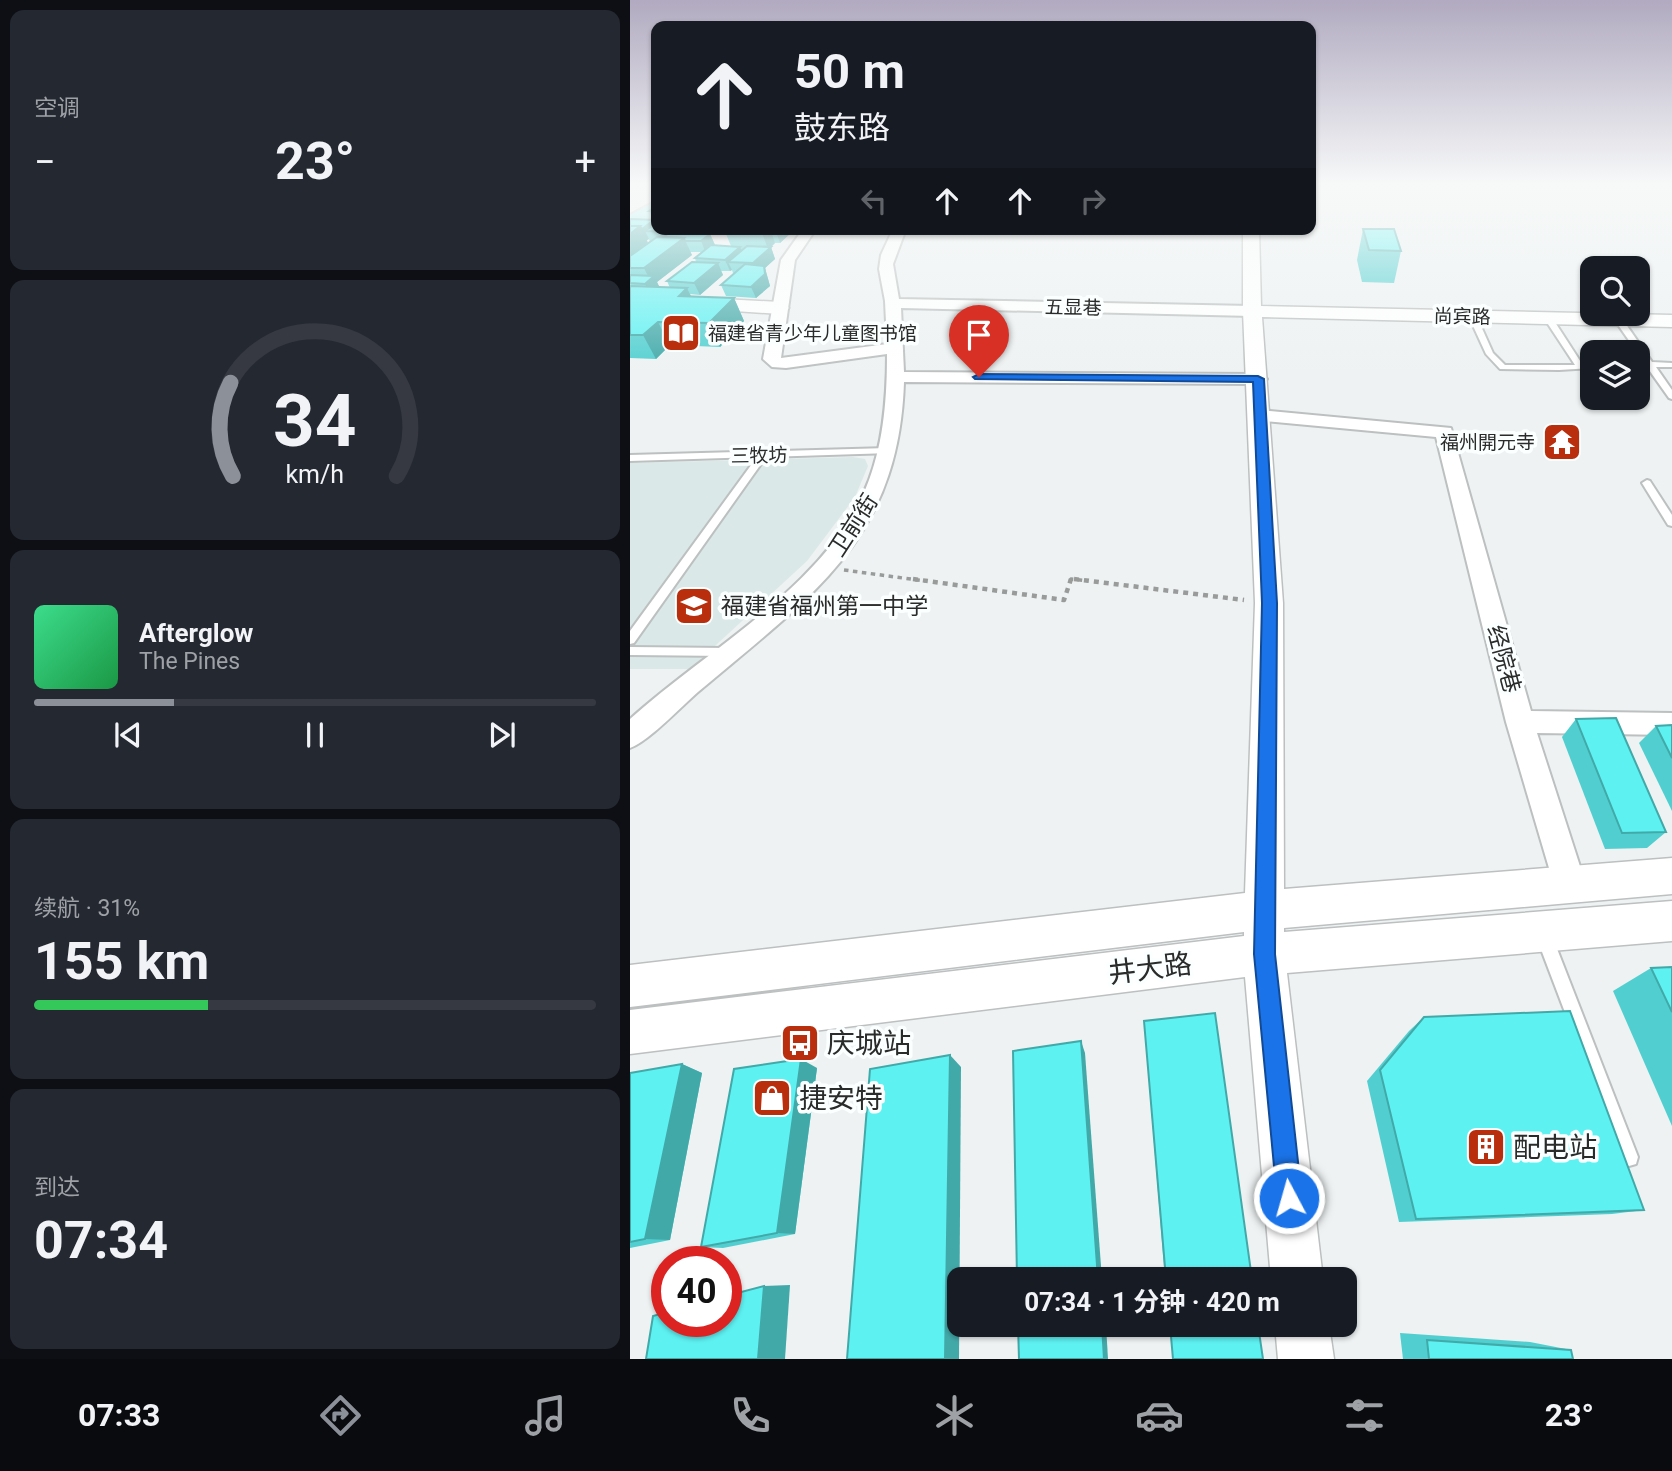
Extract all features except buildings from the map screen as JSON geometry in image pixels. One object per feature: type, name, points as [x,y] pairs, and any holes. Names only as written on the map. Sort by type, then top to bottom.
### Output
[{"type":"street","points":[[796,249],[788,260],[771,359],[778,363],[896,348]]},
{"type":"street","name":"卫前街","points":[[630,736],[685,684],[779,614],[825,567],[882,479],[888,451],[895,377],[893,303],[886,264],[892,249]]},
{"type":"street","points":[[1251,249],[1252,310],[1269,603],[1265,932],[1296,1267]]},
{"type":"street","points":[[630,299],[780,308]]},
{"type":"street","name":"五显巷","points":[[893,303],[1252,310]]},
{"type":"street","name":"尚宾路","points":[[1252,310],[1580,319]]},
{"type":"street","name":"尚宾路","points":[[1650,321],[1672,321]]},
{"type":"street","points":[[895,377],[1258,379]]},
{"type":"street","name":"经院巷","points":[[1260,416],[1444,432],[1520,723],[1570,885]]},
{"type":"street","points":[[1520,723],[1672,724]]},
{"type":"street","points":[[630,986],[978,942],[1265,932],[1570,885],[1672,876]]},
{"type":"street","name":"井大路","points":[[630,1032],[1265,932],[1542,932],[1672,922]]},
{"type":"street","points":[[1303,1337],[1306,1359]]},
{"type":"lane","points":[[1473,317],[1490,354],[1503,367],[1580,367]]},
{"type":"lane","points":[[1548,318],[1580,367]]},
{"type":"lane","points":[[1650,365],[1672,365]]},
{"type":"lane","points":[[1650,368],[1672,396]]},
{"type":"lane","name":"三牧坊","points":[[630,458],[888,451]]},
{"type":"lane","points":[[630,640],[764,454]]},
{"type":"lane","points":[[1647,483],[1672,523]]},
{"type":"lane","points":[[630,651],[729,652]]},
{"type":"lane","points":[[1542,932],[1629,1157]]},
{"type":"path","points":[[825,567],[1064,600],[1071,579],[1269,603]]},
{"type":"shaded area","name":"福建省福州第一中学","points":[[853,457],[865,459],[868,466],[855,497],[807,561],[690,669],[630,669],[630,463]]},
{"type":"place","name":"福建省青少年儿童图书馆","points":[[681,333]]},
{"type":"place","name":"福州開元寺","points":[[1562,442]]},
{"type":"place","name":"福建省福州第一中学","points":[[694,606]]},
{"type":"place","name":"庆城站","points":[[800,1043]]},
{"type":"place","name":"捷安特","points":[[772,1098]]},
{"type":"place","name":"配电站","points":[[1486,1147]]},
{"type":"route","points":[[979,377],[1258,379],[1269,603],[1264,954],[1289,1198]]}]
